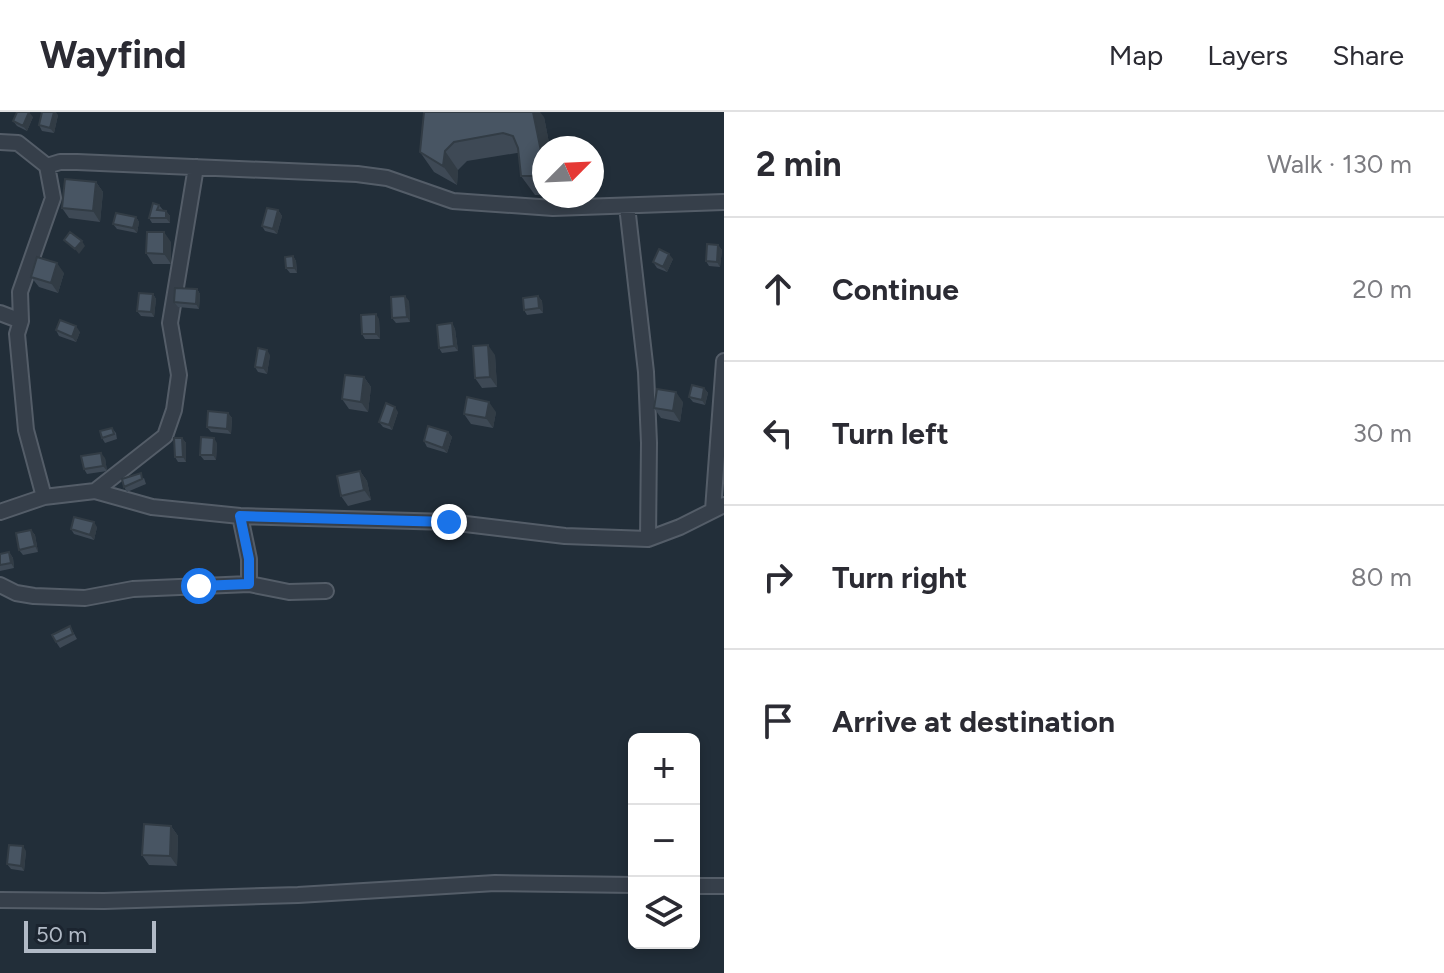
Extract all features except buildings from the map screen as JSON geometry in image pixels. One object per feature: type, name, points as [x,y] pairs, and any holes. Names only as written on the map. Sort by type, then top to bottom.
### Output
[{"type":"street","points":[[0,142],[18,143],[47,166],[53,198],[20,292],[21,321],[17,334],[24,418],[44,497]]},
{"type":"street","points":[[47,166],[60,162],[357,174],[387,178],[453,201],[553,208],[724,202]]},
{"type":"street","points":[[95,491],[165,436],[174,410],[179,375],[170,323],[196,167]]},
{"type":"street","points":[[627,206],[646,372],[648,539]]},
{"type":"street","points":[[0,313],[21,321]]},
{"type":"street","points":[[0,512],[44,497],[95,491],[152,507],[240,516],[449,522],[565,536],[648,539],[718,508],[724,361]]},
{"type":"street","points":[[240,516],[249,559],[249,584]]},
{"type":"street","points":[[0,585],[16,593],[34,596],[85,598],[133,589],[249,584],[289,592],[326,591]]},
{"type":"street","points":[[0,900],[119,901],[298,895],[495,883],[628,885]]},
{"type":"street","points":[[700,886],[724,886]]},
{"type":"route","points":[[199,586],[249,584],[249,559],[240,516],[449,522]]}]
